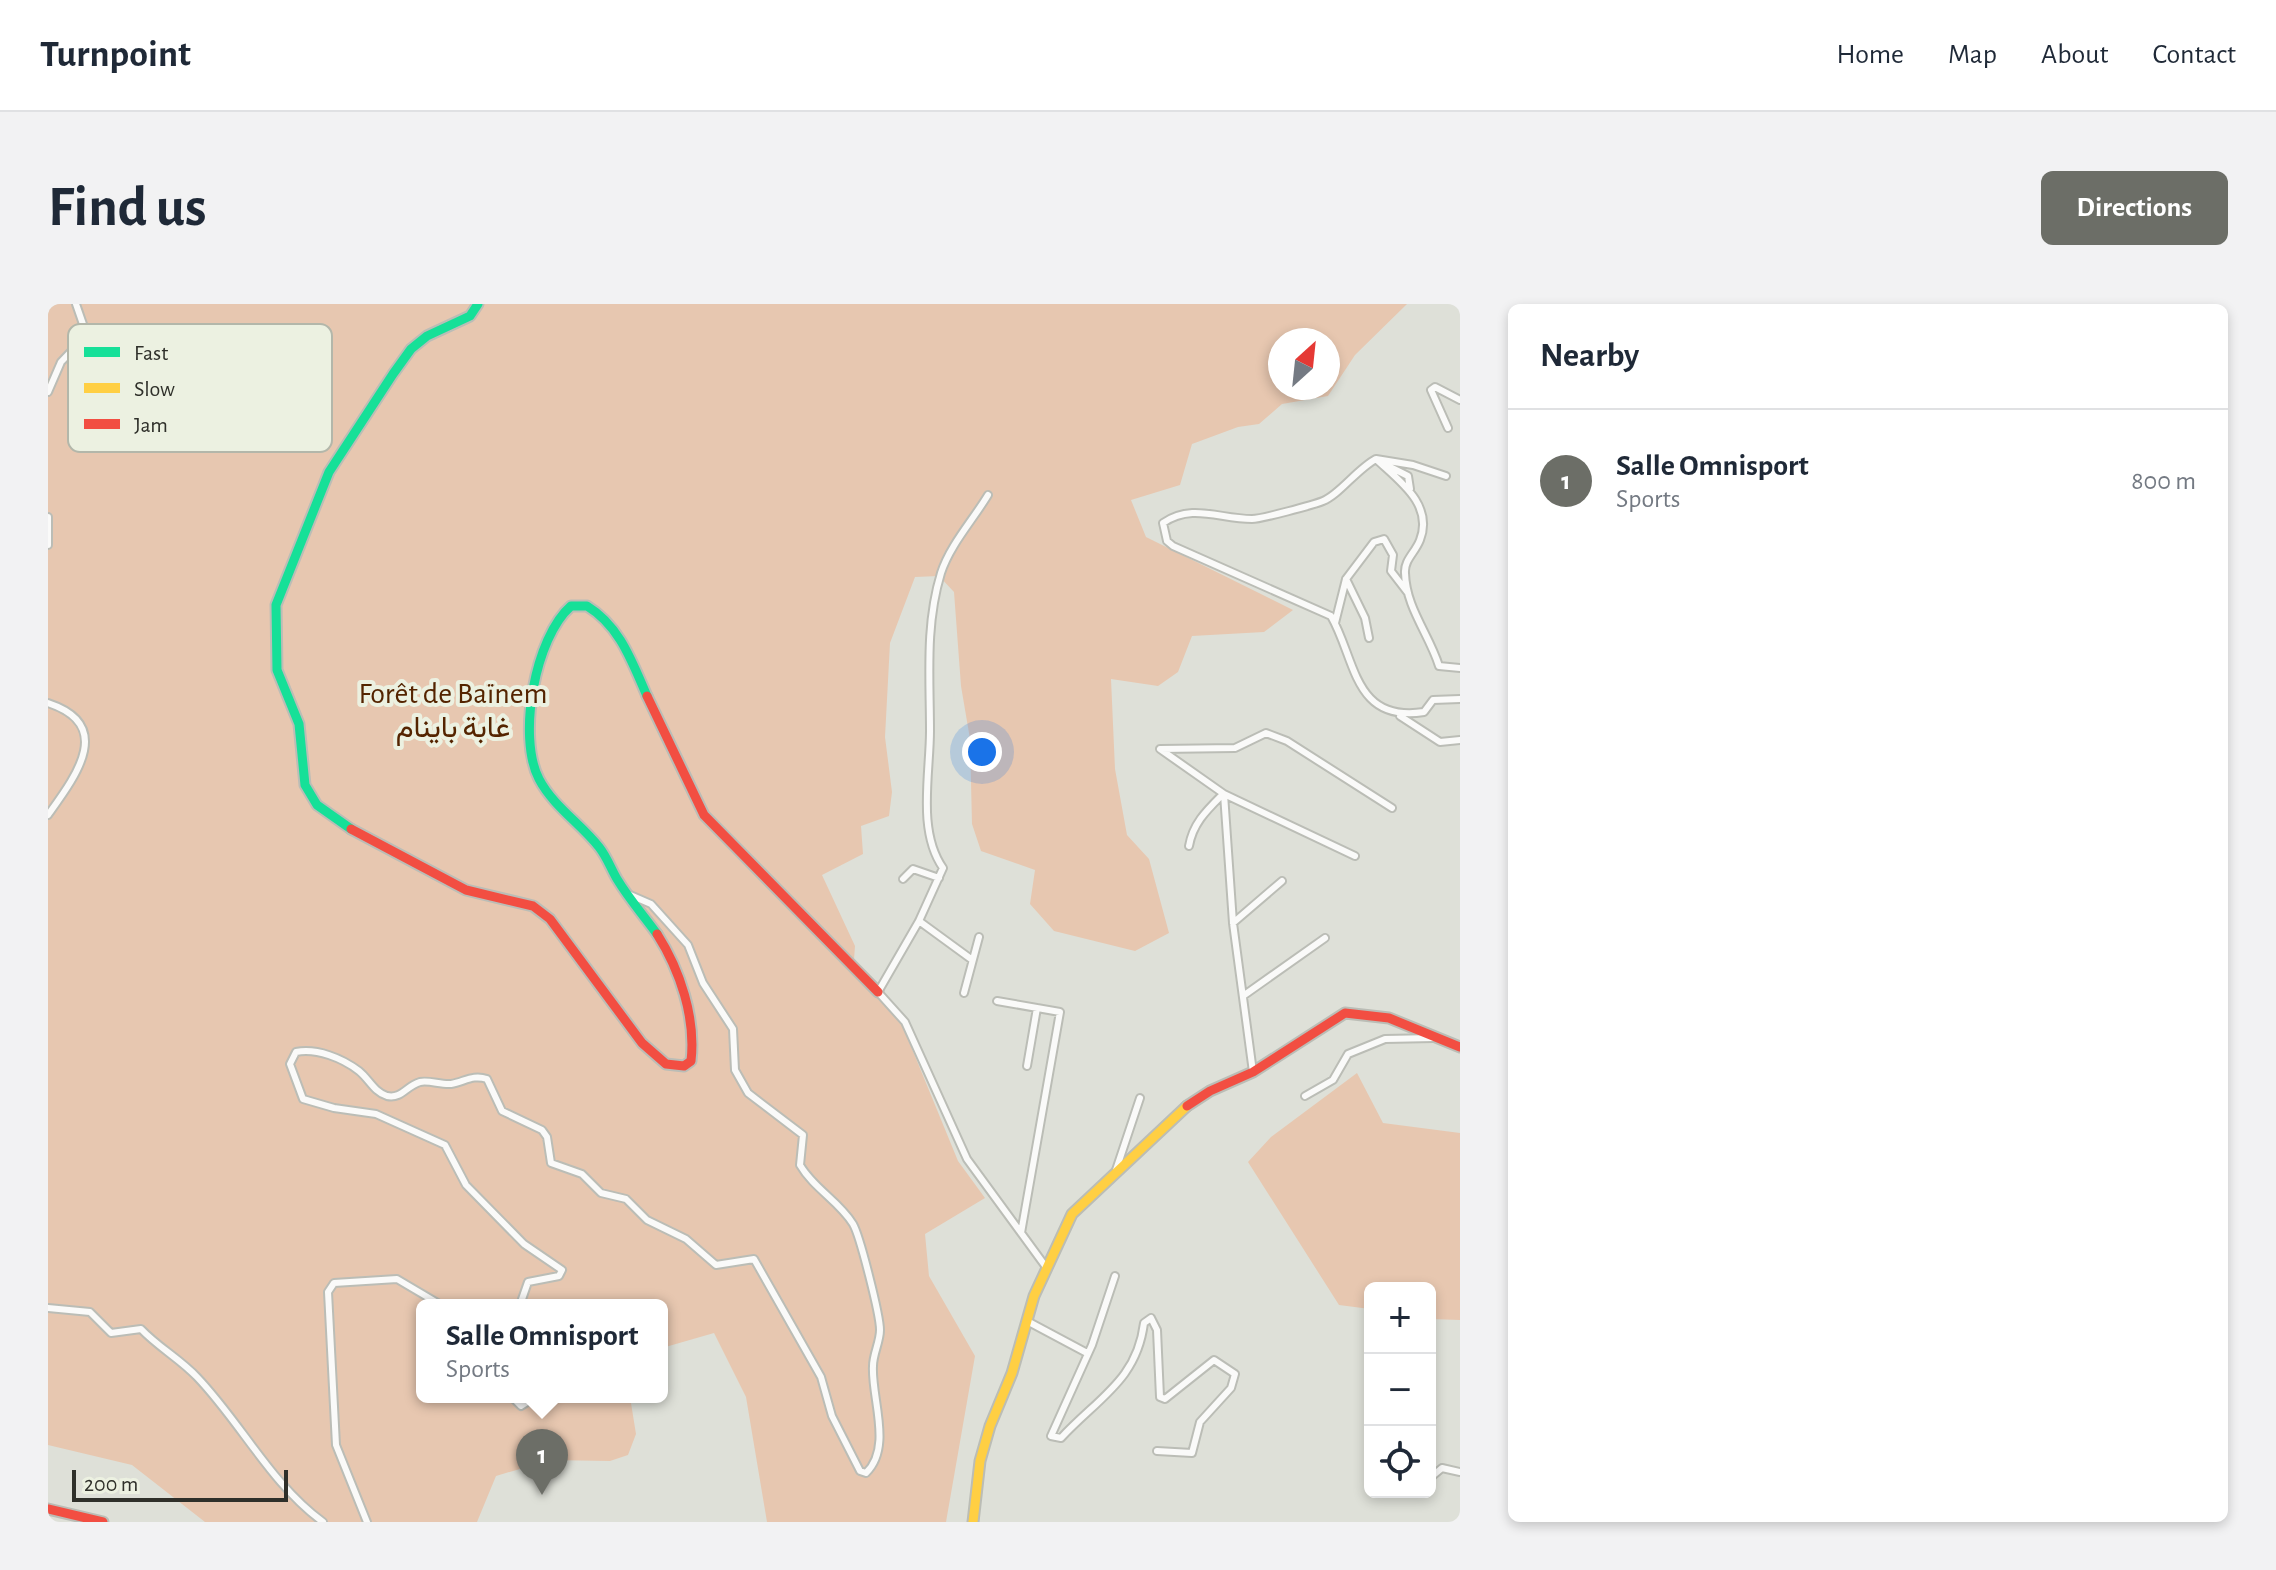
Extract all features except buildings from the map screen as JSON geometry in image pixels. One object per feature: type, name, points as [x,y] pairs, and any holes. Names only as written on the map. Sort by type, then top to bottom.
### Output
[{"type":"street","points":[[76,304],[83,324]]},
{"type":"street","points":[[478,304],[470,316],[427,336],[411,349],[393,374],[329,472],[276,605],[277,670],[299,724],[305,785],[317,805],[363,837],[466,890],[533,906],[550,919],[612,998],[620,1017],[642,1043],[666,1064],[684,1066],[691,1061],[694,1050],[682,995],[665,947],[600,848],[562,807],[534,767],[533,687],[546,644],[561,612],[570,604],[584,603],[602,614],[618,634],[704,815],[905,1022],[967,1159],[1046,1267]]},
{"type":"street","points":[[48,392],[61,362],[68,355]]},
{"type":"street","points":[[1448,428],[1431,390],[1435,387],[1460,400]]},
{"type":"street","points":[[1446,476],[1413,465],[1376,459],[1358,469],[1325,501],[1249,519],[1192,511],[1175,515],[1163,523],[1167,541],[1173,546],[1331,616],[1357,682],[1370,698],[1440,742],[1460,740]]},
{"type":"street","points":[[1376,459],[1408,476],[1419,508],[1421,539],[1405,564],[1408,593]]},
{"type":"street","points":[[878,992],[919,921],[943,868],[934,855],[926,785],[930,731],[928,645],[933,606],[950,552],[988,495]]},
{"type":"street","points":[[48,517],[48,545]]},
{"type":"street","points":[[1335,624],[1346,579],[1374,542],[1384,539],[1393,555],[1391,571],[1408,593],[1439,666],[1460,668]]},
{"type":"street","points":[[1346,579],[1365,618],[1369,638]]},
{"type":"street","points":[[1398,714],[1424,712],[1433,700],[1460,699]]},
{"type":"street","points":[[48,703],[83,724],[87,739],[83,758],[48,815]]},
{"type":"street","points":[[1355,856],[1224,794],[1161,754],[1160,748],[1202,751],[1235,748],[1266,733],[1304,751],[1392,808]]},
{"type":"street","points":[[1189,846],[1192,831],[1203,813],[1224,794]]},
{"type":"street","points":[[1224,794],[1233,923],[1253,1072]]},
{"type":"street","points":[[903,879],[913,869],[939,878]]},
{"type":"street","points":[[1233,923],[1282,881]]},
{"type":"street","points":[[522,1299],[528,1282],[559,1276],[562,1270],[524,1244],[466,1185],[445,1145],[376,1114],[334,1108],[303,1099],[290,1064],[296,1052],[307,1050],[332,1056],[360,1072],[380,1093],[391,1097],[420,1082],[450,1084],[478,1076],[487,1079],[502,1111],[542,1130],[551,1163],[582,1174],[601,1193],[626,1199],[647,1220],[686,1239],[716,1265],[754,1259],[821,1377],[832,1416],[860,1471],[866,1473],[872,1467],[879,1432],[873,1366],[880,1331],[855,1227],[844,1212],[817,1189],[800,1165],[803,1135],[756,1101],[735,1070],[733,1029],[703,983],[688,945],[651,904],[628,894]]},
{"type":"street","points":[[919,921],[971,959]]},
{"type":"street","points":[[964,993],[979,937]]},
{"type":"street","points":[[1243,996],[1325,938]]},
{"type":"street","points":[[997,1001],[1060,1012],[1021,1233]]},
{"type":"street","points":[[1027,1066],[1037,1008]]},
{"type":"street","points":[[973,1522],[980,1461],[1046,1267],[1072,1214],[1182,1110],[1210,1091],[1253,1072],[1345,1013],[1373,1014],[1460,1047]]},
{"type":"street","points":[[1305,1096],[1333,1080],[1348,1054],[1357,1049],[1385,1039],[1438,1038]]},
{"type":"street","points":[[1114,1177],[1140,1098]]},
{"type":"street","points":[[1115,1276],[1087,1353],[1051,1436],[1057,1439],[1133,1366],[1148,1318],[1153,1320],[1157,1330],[1160,1397],[1165,1399],[1214,1360],[1222,1361],[1235,1374],[1231,1388],[1200,1422],[1192,1453],[1157,1451]]},
{"type":"street","points":[[367,1522],[336,1445],[328,1292],[334,1283],[397,1279],[431,1299]]},
{"type":"street","points":[[48,1308],[90,1312],[111,1333],[141,1329],[199,1379],[248,1444],[309,1512],[323,1522]]},
{"type":"street","points":[[1027,1321],[1087,1353]]},
{"type":"street","points":[[1436,1473],[1442,1468],[1460,1472]]},
{"type":"street","points":[[48,1509],[103,1522]]},
{"type":"green space","name":"Forêt de Baïnem غابة باينام","points":[[48,304],[1407,304],[1355,355],[1340,378],[1340,328],[1268,328],[1268,400],[1305,400],[1282,404],[1259,424],[1238,427],[1192,444],[1180,485],[1131,500],[1146,537],[1293,610],[1264,632],[1192,636],[1178,672],[1158,686],[1111,679],[1115,769],[1127,835],[1149,859],[1169,933],[1135,951],[1054,931],[1030,904],[1035,870],[981,851],[972,824],[970,739],[961,686],[954,592],[939,576],[915,577],[890,643],[885,737],[892,792],[889,816],[861,826],[863,854],[822,875],[855,946],[853,973],[901,1022],[958,1161],[985,1198],[925,1234],[929,1276],[975,1356],[946,1522],[767,1522],[746,1397],[714,1333],[668,1346],[668,1299],[416,1299],[416,1403],[631,1403],[636,1434],[628,1455],[610,1461],[550,1460],[496,1476],[477,1522],[205,1522],[132,1465],[48,1445]]},
{"type":"green space","points":[[1357,1073],[1383,1123],[1460,1133],[1460,1320],[1436,1319],[1436,1282],[1364,1282],[1364,1308],[1339,1305],[1248,1162],[1271,1137]]},
{"type":"traffic: fast","points":[[351,829],[317,805],[305,785],[299,724],[277,670],[276,605],[329,472],[393,374],[411,349],[427,336],[470,316],[478,304]]},
{"type":"traffic: fast","points":[[647,696],[617,634],[587,606],[571,606],[558,621],[539,663],[533,688],[530,739],[533,761],[545,789],[599,847],[622,886],[657,934]]},
{"type":"traffic: slow","points":[[973,1522],[980,1461],[990,1426],[1012,1373],[1034,1296],[1072,1214],[1187,1106]]},
{"type":"traffic: jam","points":[[647,696],[704,815],[878,992]]},
{"type":"traffic: jam","points":[[351,829],[466,890],[533,906],[550,919],[642,1043],[666,1064],[684,1066],[691,1061],[689,1011],[673,963],[657,934]]},
{"type":"traffic: jam","points":[[1187,1106],[1210,1091],[1253,1072],[1345,1013],[1389,1018],[1460,1047]]},
{"type":"traffic: jam","points":[[48,1509],[103,1522]]},
{"type":"place","name":"Salle Omnisport","points":[[542,1495]]}]
